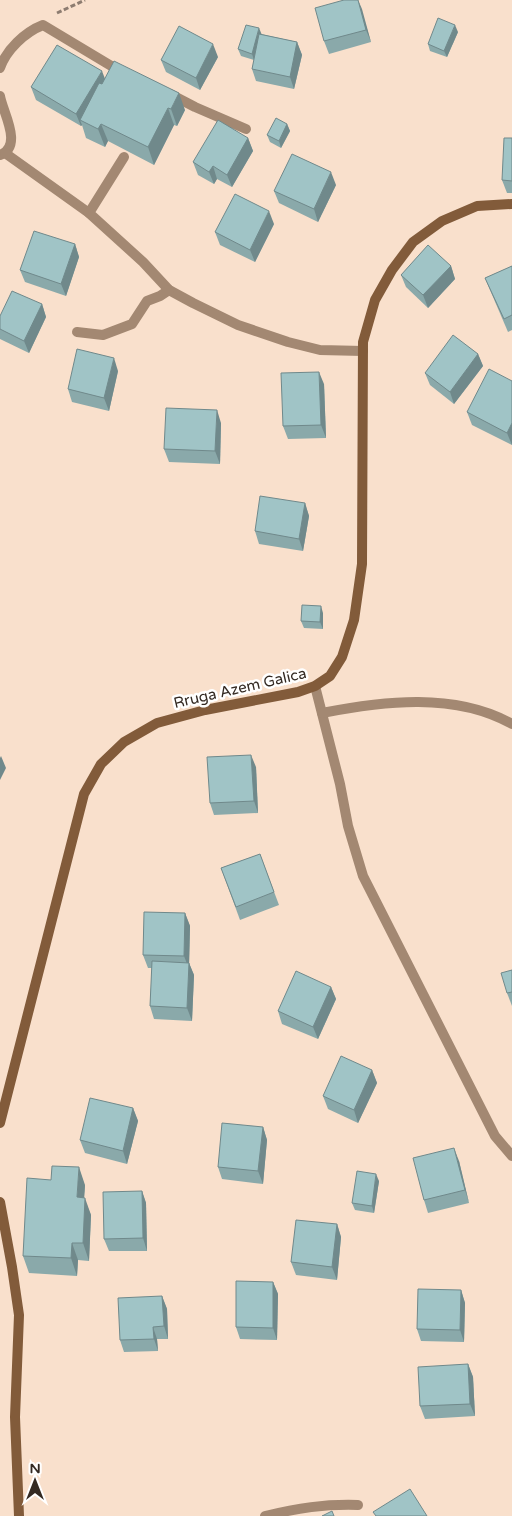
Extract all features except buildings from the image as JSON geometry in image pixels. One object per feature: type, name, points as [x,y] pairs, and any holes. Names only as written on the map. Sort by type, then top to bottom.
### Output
[{"type":"street","points":[[0,68],[7,54],[14,46],[36,27],[42,25],[135,78]]},
{"type":"street","points":[[161,89],[195,107],[246,129]]},
{"type":"street","points":[[0,96],[3,110],[10,125],[10,146],[2,154],[89,213],[143,262],[169,290],[238,325],[288,342],[320,350],[363,351]]},
{"type":"street","points":[[89,213],[124,156]]},
{"type":"street","name":"Rruga Azem Galica","points":[[0,1123],[84,794],[101,764],[124,742],[156,723],[205,710],[298,692],[315,686],[330,676],[342,657],[354,620],[362,564],[363,342],[375,300],[392,270],[413,242],[442,221],[477,206],[512,204]]},
{"type":"street","points":[[77,332],[103,334],[132,324],[147,302],[169,290]]},
{"type":"street","points":[[315,686],[340,784],[348,826],[363,876],[495,1136],[512,1156]]},
{"type":"street","points":[[322,713],[358,706],[441,702],[482,712],[512,724]]},
{"type":"street","points":[[0,1202],[19,1315],[15,1416],[19,1516]]},
{"type":"street","points":[[265,1516],[298,1508],[322,1505],[358,1505]]},
{"type":"path","points":[[42,25],[62,10],[85,0]]}]
